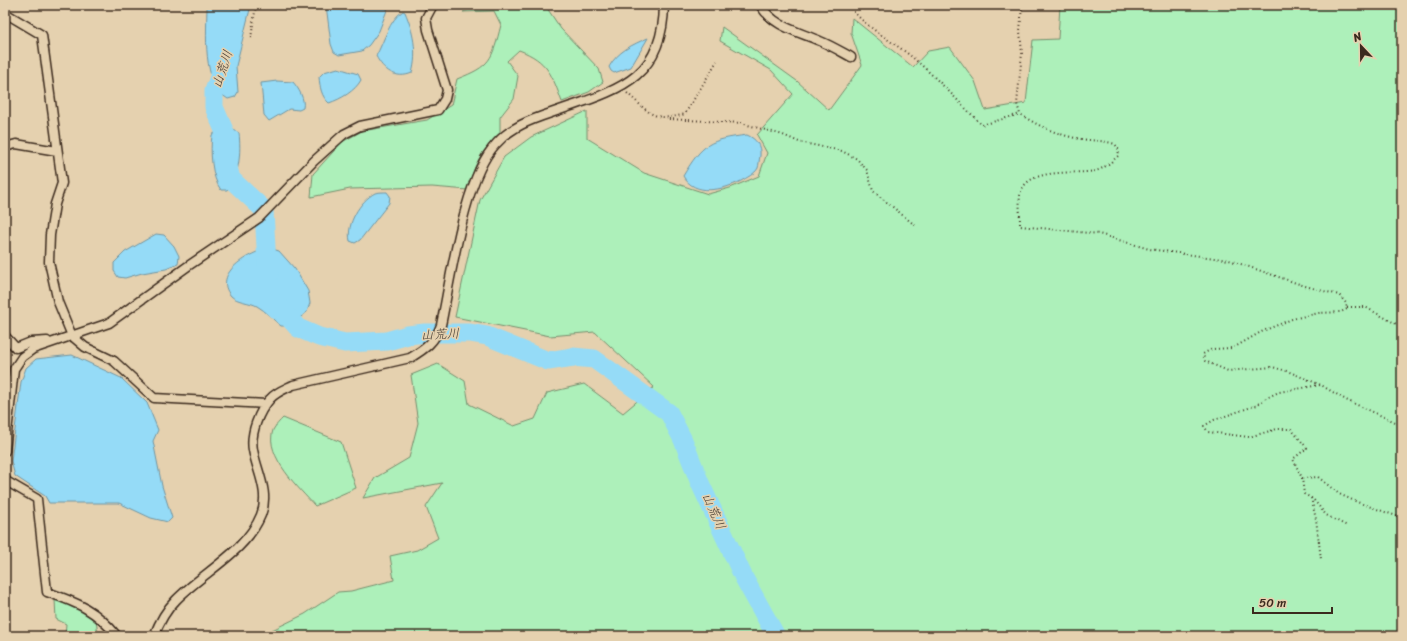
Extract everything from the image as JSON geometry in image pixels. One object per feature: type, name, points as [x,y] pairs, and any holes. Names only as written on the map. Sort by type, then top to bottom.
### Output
[{"type":"street","points":[[5,451],[14,369],[22,357],[33,349],[109,323],[188,266],[259,218],[314,161],[344,134],[360,126],[438,110],[445,99],[447,90],[428,30],[426,18],[433,5]]},
{"type":"street","points":[[154,636],[166,612],[175,600],[245,540],[254,528],[261,514],[265,499],[253,448],[257,422],[266,404],[280,391],[293,385],[395,363],[410,358],[422,351],[436,337],[441,325],[463,222],[476,177],[484,159],[509,131],[525,122],[620,87],[635,78],[648,63],[659,45],[663,30],[664,5]]},
{"type":"street","points":[[760,5],[767,16],[780,25],[821,41],[851,57]]},
{"type":"street","points":[[5,13],[42,35],[62,183],[55,204],[50,235],[49,262],[58,302],[72,336],[85,347],[114,361],[154,398],[266,404]]},
{"type":"street","points":[[5,147],[16,144],[58,151]]},
{"type":"street","points":[[5,336],[16,348],[31,342],[62,339]]},
{"type":"street","points":[[5,478],[6,481],[37,499],[47,592],[82,606],[108,624],[117,636]]},
{"type":"path","points":[[251,38],[256,5]]},
{"type":"path","points":[[849,5],[877,33],[911,56],[932,74],[982,125],[1020,114]]},
{"type":"path","points":[[1022,5],[1020,31],[1022,53],[1017,104],[1020,114],[1069,137],[1082,140],[1101,139],[1115,144],[1119,150],[1118,156],[1108,166],[1095,171],[1038,176],[1026,184],[1020,194],[1020,226],[1100,234],[1149,249],[1229,260],[1305,286],[1339,295],[1346,303],[1347,307]]},
{"type":"path","points":[[669,119],[686,114],[717,61]]},
{"type":"path","points":[[620,87],[644,110],[669,119],[741,123],[799,142],[842,151],[857,159],[868,170],[873,191],[916,226]]},
{"type":"path","points":[[1402,327],[1365,307],[1347,307],[1347,309],[1341,312],[1318,313],[1292,319],[1263,331],[1234,348],[1212,349],[1203,354],[1205,361],[1228,371],[1272,366],[1321,385],[1346,400],[1402,425]]},
{"type":"path","points":[[1321,385],[1279,392],[1266,398],[1257,405],[1214,420],[1204,426],[1208,432],[1249,437],[1277,429],[1291,429],[1307,448],[1293,459],[1302,478],[1304,494],[1311,498],[1326,515],[1347,526]]},
{"type":"path","points":[[1302,478],[1318,478],[1339,494],[1364,505],[1402,518]]},
{"type":"path","points":[[1311,498],[1316,519],[1320,559]]},
{"type":"green space","points":[[478,5],[545,5],[561,29],[599,69],[603,82],[589,92],[562,102],[548,70],[537,59],[519,50],[507,61],[518,76],[514,99],[500,117],[500,133],[479,158],[468,190],[432,187],[350,189],[311,197],[313,174],[342,142],[362,131],[427,120],[451,105],[457,79],[477,70],[488,60],[492,54],[498,37],[501,25],[494,11],[463,12]]},
{"type":"green space","points":[[1060,5],[1402,5],[1402,636],[275,636],[270,631],[305,614],[338,592],[351,591],[394,580],[390,556],[417,550],[438,538],[426,507],[442,483],[363,498],[375,478],[409,458],[418,423],[411,375],[438,364],[465,381],[469,404],[514,426],[535,419],[547,393],[584,384],[623,413],[654,387],[595,332],[550,336],[455,317],[480,200],[504,157],[531,137],[587,111],[587,138],[644,173],[708,194],[730,188],[759,176],[767,153],[757,135],[793,94],[771,70],[720,41],[722,27],[797,81],[829,110],[862,65],[851,33],[852,18],[913,67],[928,51],[950,47],[975,81],[985,110],[1026,103],[1033,40],[1058,39]]},
{"type":"green space","points":[[283,418],[341,442],[356,488],[315,506],[285,471],[278,461],[274,450],[272,440],[273,430]]},
{"type":"green space","points":[[55,600],[63,601],[96,618],[98,636],[65,635],[66,624],[56,619]]},
{"type":"water","points":[[207,5],[251,5],[236,66],[238,92],[235,97],[228,99],[219,92],[213,82],[209,70],[207,56]]},
{"type":"water","points":[[326,5],[389,5],[379,31],[369,45],[362,51],[339,55],[334,52],[331,44]]},
{"type":"water","points":[[403,11],[405,12],[410,27],[415,49],[412,73],[406,75],[395,74],[386,69],[382,66],[376,56],[390,26]]},
{"type":"water","points":[[648,38],[631,67],[614,73],[611,71],[609,67],[616,57],[631,46]]},
{"type":"water","points":[[338,68],[358,74],[361,80],[355,88],[347,94],[329,103],[320,88],[319,77],[324,72]]},
{"type":"water","points":[[277,81],[293,82],[301,94],[303,108],[299,110],[289,109],[269,121],[264,115],[261,83]]},
{"type":"water","points":[[232,129],[239,133],[239,163],[235,178],[227,190],[221,190],[213,171],[211,149],[212,135],[219,130]]},
{"type":"water","points":[[747,135],[753,138],[760,149],[758,168],[755,172],[741,181],[718,189],[702,189],[688,183],[683,176],[696,156],[708,145],[715,141]]},
{"type":"water","points":[[387,192],[390,196],[389,203],[360,240],[355,243],[350,241],[350,227],[359,207],[364,201],[375,193]]},
{"type":"water","points":[[156,234],[164,235],[174,246],[179,256],[178,264],[166,269],[142,273],[125,278],[118,277],[114,271],[114,263],[125,252]]},
{"type":"water","points":[[269,248],[279,251],[295,269],[308,291],[310,303],[307,312],[290,326],[281,326],[257,306],[234,298],[231,296],[226,287],[226,279],[229,272],[236,265],[253,254]]},
{"type":"water","points":[[72,355],[121,378],[147,403],[158,430],[153,441],[162,486],[172,518],[168,522],[151,518],[119,503],[49,503],[45,496],[15,476],[11,461],[21,382],[26,368],[36,359]]},
{"type":"waterway","name":"山荒川","points":[[225,61],[214,91],[214,107],[226,135],[227,163],[231,179],[264,210],[267,266],[269,274]]},
{"type":"waterway","name":"山荒川","points":[[278,304],[298,328],[319,337],[345,343],[387,341],[408,335],[425,333],[470,333],[487,336],[548,361],[573,357],[594,359],[669,413],[683,440],[700,483],[744,578],[776,636]]}]
